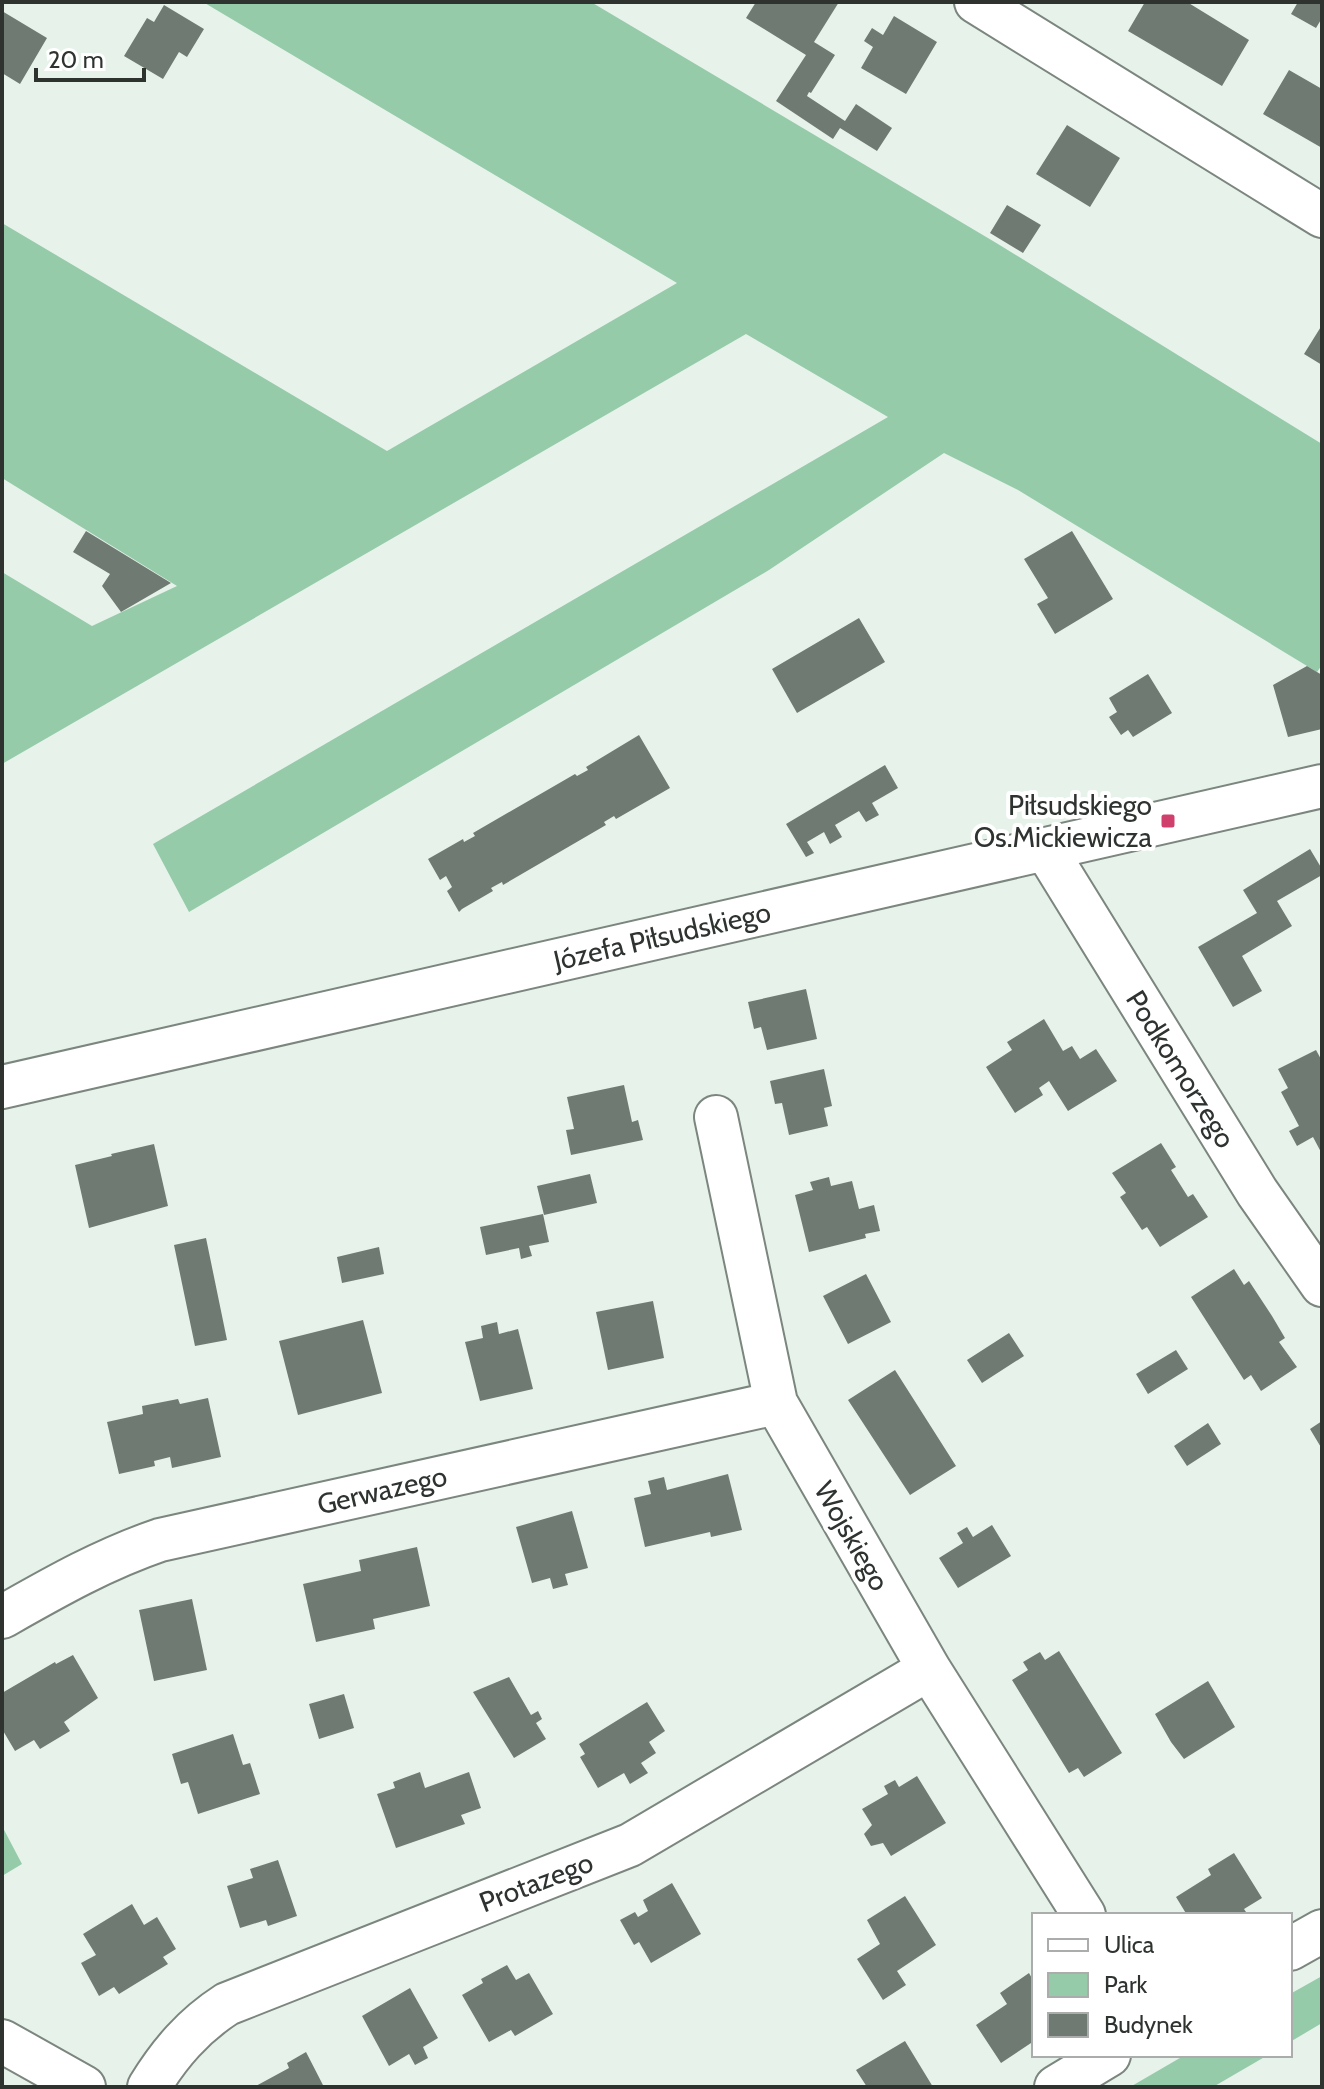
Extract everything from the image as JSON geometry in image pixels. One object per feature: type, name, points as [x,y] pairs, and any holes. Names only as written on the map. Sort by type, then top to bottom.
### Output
[{"type":"street","points":[[976,2],[1322,216]]},
{"type":"street","name":"Józefa Piłsudskiego","points":[[2,1087],[1322,786]]},
{"type":"street","name":"Podkomorzego","points":[[1046,850],[1257,1192],[1322,1285]]},
{"type":"street","name":"Wojskiego","points":[[716,1117],[776,1403],[929,1669],[1083,1913]]},
{"type":"street","name":"Gerwazego","points":[[2,1617],[86,1570],[160,1540],[776,1403]]},
{"type":"street","name":"Protazego","points":[[149,2087],[188,2034],[227,2004],[630,1845],[929,1669]]},
{"type":"street","points":[[1292,1948],[1322,1931]]},
{"type":"street","points":[[2,2041],[84,2087]]},
{"type":"street","points":[[1056,2087],[1106,2057]]},
{"type":"green space","points":[[203,2],[591,2],[998,244],[1322,444],[1322,665],[1317,672],[1018,490],[944,453],[769,570],[189,912],[153,844],[888,417],[746,334],[2,764],[2,572],[92,626],[177,586],[2,478],[2,223],[387,451],[677,283]]},
{"type":"green space","points":[[2,1826],[22,1864],[2,1876]]},
{"type":"green space","points":[[1322,1976],[1322,2023],[1292,2041],[1292,1993]]},
{"type":"green space","points":[[1182,2057],[1265,2057],[1213,2087],[1130,2087]]},
{"type":"building","points":[[756,2],[839,2],[814,42],[835,55],[807,96],[845,121],[856,104],[892,128],[877,151],[840,128],[833,139],[776,101],[806,55],[746,18]]},
{"type":"building","points":[[1145,2],[1187,2],[1249,40],[1222,86],[1128,31]]},
{"type":"building","points":[[1298,2],[1322,2],[1322,18],[1316,28],[1291,14]]},
{"type":"building","points":[[164,5],[204,29],[187,57],[179,52],[163,79],[124,56],[147,18],[154,22]]},
{"type":"building","points":[[2,11],[47,38],[20,84],[2,73]]},
{"type":"building","points":[[894,16],[937,42],[906,94],[861,68],[873,47],[864,41],[872,28],[883,35]]},
{"type":"building","points":[[1289,70],[1322,89],[1322,148],[1263,114]]},
{"type":"building","points":[[1067,125],[1120,158],[1090,207],[1036,174]]},
{"type":"building","points":[[1007,205],[1041,225],[1023,253],[990,233]]},
{"type":"building","points":[[1322,325],[1322,365],[1304,354]]},
{"type":"building","points":[[86,531],[171,583],[121,612],[102,586],[110,574],[73,552]]},
{"type":"building","points":[[1072,531],[1113,599],[1055,634],[1037,604],[1048,598],[1024,559]]},
{"type":"building","points":[[859,618],[885,662],[797,713],[772,669]]},
{"type":"building","points":[[1307,666],[1322,675],[1322,729],[1288,737],[1273,685]]},
{"type":"building","points":[[1148,674],[1172,713],[1133,737],[1128,730],[1121,735],[1109,717],[1117,712],[1109,698]]},
{"type":"building","points":[[639,735],[670,788],[616,819],[614,816],[604,822],[606,825],[503,885],[502,882],[491,888],[493,891],[459,912],[447,891],[452,887],[446,876],[440,880],[428,859],[463,839],[464,842],[475,836],[473,833],[575,774],[577,776],[588,770],[586,767]]},
{"type":"building","points":[[885,765],[898,788],[872,803],[879,815],[866,822],[859,811],[835,825],[842,837],[830,844],[824,832],[807,842],[814,853],[806,857],[786,824]]},
{"type":"building","points":[[1310,849],[1322,869],[1322,875],[1277,901],[1292,926],[1242,956],[1262,991],[1233,1007],[1198,947],[1257,913],[1243,890]]},
{"type":"building","points":[[806,989],[817,1039],[767,1050],[761,1027],[754,1029],[748,1002]]},
{"type":"building","points":[[1044,1019],[1063,1051],[1072,1046],[1080,1059],[1096,1049],[1117,1081],[1068,1111],[1049,1081],[1039,1088],[1043,1095],[1015,1113],[986,1067],[1012,1050],[1007,1042]]},
{"type":"building","points":[[1316,1050],[1322,1061],[1322,1154],[1313,1137],[1297,1146],[1289,1131],[1299,1126],[1281,1092],[1288,1088],[1278,1069]]},
{"type":"building","points":[[824,1069],[832,1106],[824,1108],[828,1126],[789,1135],[782,1103],[775,1104],[770,1081]]},
{"type":"building","points":[[624,1085],[632,1122],[638,1120],[643,1140],[571,1155],[566,1130],[574,1129],[567,1097]]},
{"type":"building","points":[[1161,1143],[1176,1167],[1171,1170],[1188,1197],[1193,1194],[1208,1217],[1160,1247],[1147,1227],[1142,1230],[1120,1197],[1126,1193],[1112,1173]]},
{"type":"building","points":[[154,1144],[168,1206],[89,1228],[75,1165]]},
{"type":"building","points":[[590,1174],[597,1203],[544,1215],[537,1186]]},
{"type":"building","points":[[829,1177],[831,1186],[852,1181],[859,1209],[874,1205],[880,1231],[865,1234],[866,1238],[809,1252],[795,1195],[813,1190],[810,1182]]},
{"type":"building","points":[[543,1214],[549,1242],[529,1246],[532,1256],[521,1259],[519,1248],[486,1255],[480,1227]]},
{"type":"building","points":[[206,1238],[227,1340],[195,1346],[174,1245]]},
{"type":"building","points":[[379,1247],[384,1274],[342,1283],[337,1257]]},
{"type":"building","points":[[1234,1269],[1244,1285],[1249,1281],[1272,1316],[1285,1338],[1279,1342],[1297,1367],[1261,1391],[1251,1375],[1244,1380],[1191,1297]]},
{"type":"building","points":[[866,1274],[891,1322],[848,1344],[823,1296]]},
{"type":"building","points":[[653,1301],[664,1358],[608,1370],[596,1312]]},
{"type":"building","points":[[363,1320],[382,1393],[298,1415],[279,1341]]},
{"type":"building","points":[[497,1322],[499,1334],[518,1329],[533,1389],[480,1401],[465,1342],[483,1338],[481,1326]]},
{"type":"building","points":[[1009,1333],[1024,1356],[982,1383],[967,1360]]},
{"type":"building","points":[[1176,1350],[1188,1369],[1148,1394],[1136,1374]]},
{"type":"building","points":[[895,1370],[956,1466],[910,1495],[848,1400]]},
{"type":"building","points":[[208,1398],[221,1457],[172,1468],[170,1457],[154,1461],[155,1466],[119,1474],[107,1422],[143,1414],[142,1406],[178,1399],[180,1404]]},
{"type":"building","points":[[1322,1421],[1322,1449],[1310,1429]]},
{"type":"building","points":[[1208,1423],[1221,1444],[1187,1466],[1174,1446]]},
{"type":"building","points":[[728,1474],[742,1530],[711,1537],[710,1532],[645,1547],[634,1498],[651,1494],[648,1481],[664,1477],[667,1490]]},
{"type":"building","points":[[572,1511],[588,1568],[565,1574],[568,1585],[553,1589],[550,1578],[532,1583],[516,1527]]},
{"type":"building","points":[[992,1525],[1011,1556],[958,1588],[939,1558],[963,1543],[957,1533],[967,1527],[973,1537]]},
{"type":"building","points":[[417,1547],[430,1606],[373,1619],[375,1629],[316,1642],[303,1584],[361,1571],[359,1560]]},
{"type":"building","points":[[192,1599],[207,1670],[154,1681],[139,1610]]},
{"type":"building","points":[[1059,1651],[1122,1753],[1084,1777],[1078,1768],[1069,1773],[1012,1680],[1028,1670],[1023,1662],[1040,1652],[1045,1660]]},
{"type":"building","points":[[73,1655],[98,1698],[64,1722],[70,1731],[40,1749],[34,1740],[15,1751],[2,1729],[2,1693]]},
{"type":"building","points":[[509,1677],[531,1715],[538,1711],[542,1719],[536,1723],[546,1739],[514,1758],[473,1692]]},
{"type":"building","points":[[1208,1681],[1235,1727],[1184,1759],[1155,1714]]},
{"type":"building","points":[[344,1694],[354,1728],[319,1739],[309,1704]]},
{"type":"building","points":[[647,1702],[665,1731],[649,1742],[656,1753],[641,1763],[648,1773],[630,1784],[624,1773],[598,1788],[580,1757],[585,1754],[579,1744]]},
{"type":"building","points":[[233,1734],[243,1765],[250,1763],[260,1794],[198,1814],[188,1782],[181,1784],[172,1754]]},
{"type":"building","points":[[420,1772],[425,1788],[469,1772],[481,1808],[461,1815],[465,1824],[396,1848],[377,1794],[395,1788],[393,1782]]},
{"type":"building","points":[[917,1776],[946,1823],[891,1856],[883,1843],[871,1846],[864,1834],[872,1825],[862,1809],[888,1794],[884,1786],[895,1780],[899,1787]]},
{"type":"building","points":[[1234,1853],[1262,1898],[1244,1909],[1247,1913],[1186,1913],[1176,1897],[1211,1875],[1208,1869]]},
{"type":"building","points":[[278,1860],[297,1916],[268,1926],[266,1920],[240,1928],[227,1886],[253,1878],[250,1869]]},
{"type":"building","points":[[672,1883],[701,1934],[651,1963],[639,1942],[634,1945],[620,1920],[635,1912],[638,1917],[648,1911],[643,1900]]},
{"type":"building","points":[[905,1896],[936,1945],[897,1971],[906,1985],[883,2000],[857,1959],[880,1944],[867,1920]]},
{"type":"building","points":[[132,1904],[144,1925],[157,1917],[176,1949],[163,1957],[168,1964],[119,1994],[114,1987],[99,1996],[81,1963],[96,1955],[83,1934]]},
{"type":"building","points":[[507,1965],[516,1980],[529,1973],[553,2014],[515,2036],[511,2030],[489,2042],[462,1995],[483,1983],[481,1979]]},
{"type":"building","points":[[1029,1973],[1032,1978],[1032,2042],[1001,2063],[976,2025],[1007,2004],[1000,1993]]},
{"type":"building","points":[[410,1988],[438,2038],[423,2047],[428,2058],[415,2065],[409,2054],[389,2066],[362,2016]]},
{"type":"building","points":[[905,2041],[933,2087],[867,2087],[856,2070]]},
{"type":"building","points":[[306,2052],[324,2087],[254,2087],[289,2068],[287,2063]]},
{"type":"place","name":"Piłsudskiego Os.Mickiewicza","points":[[1168,821]]}]
